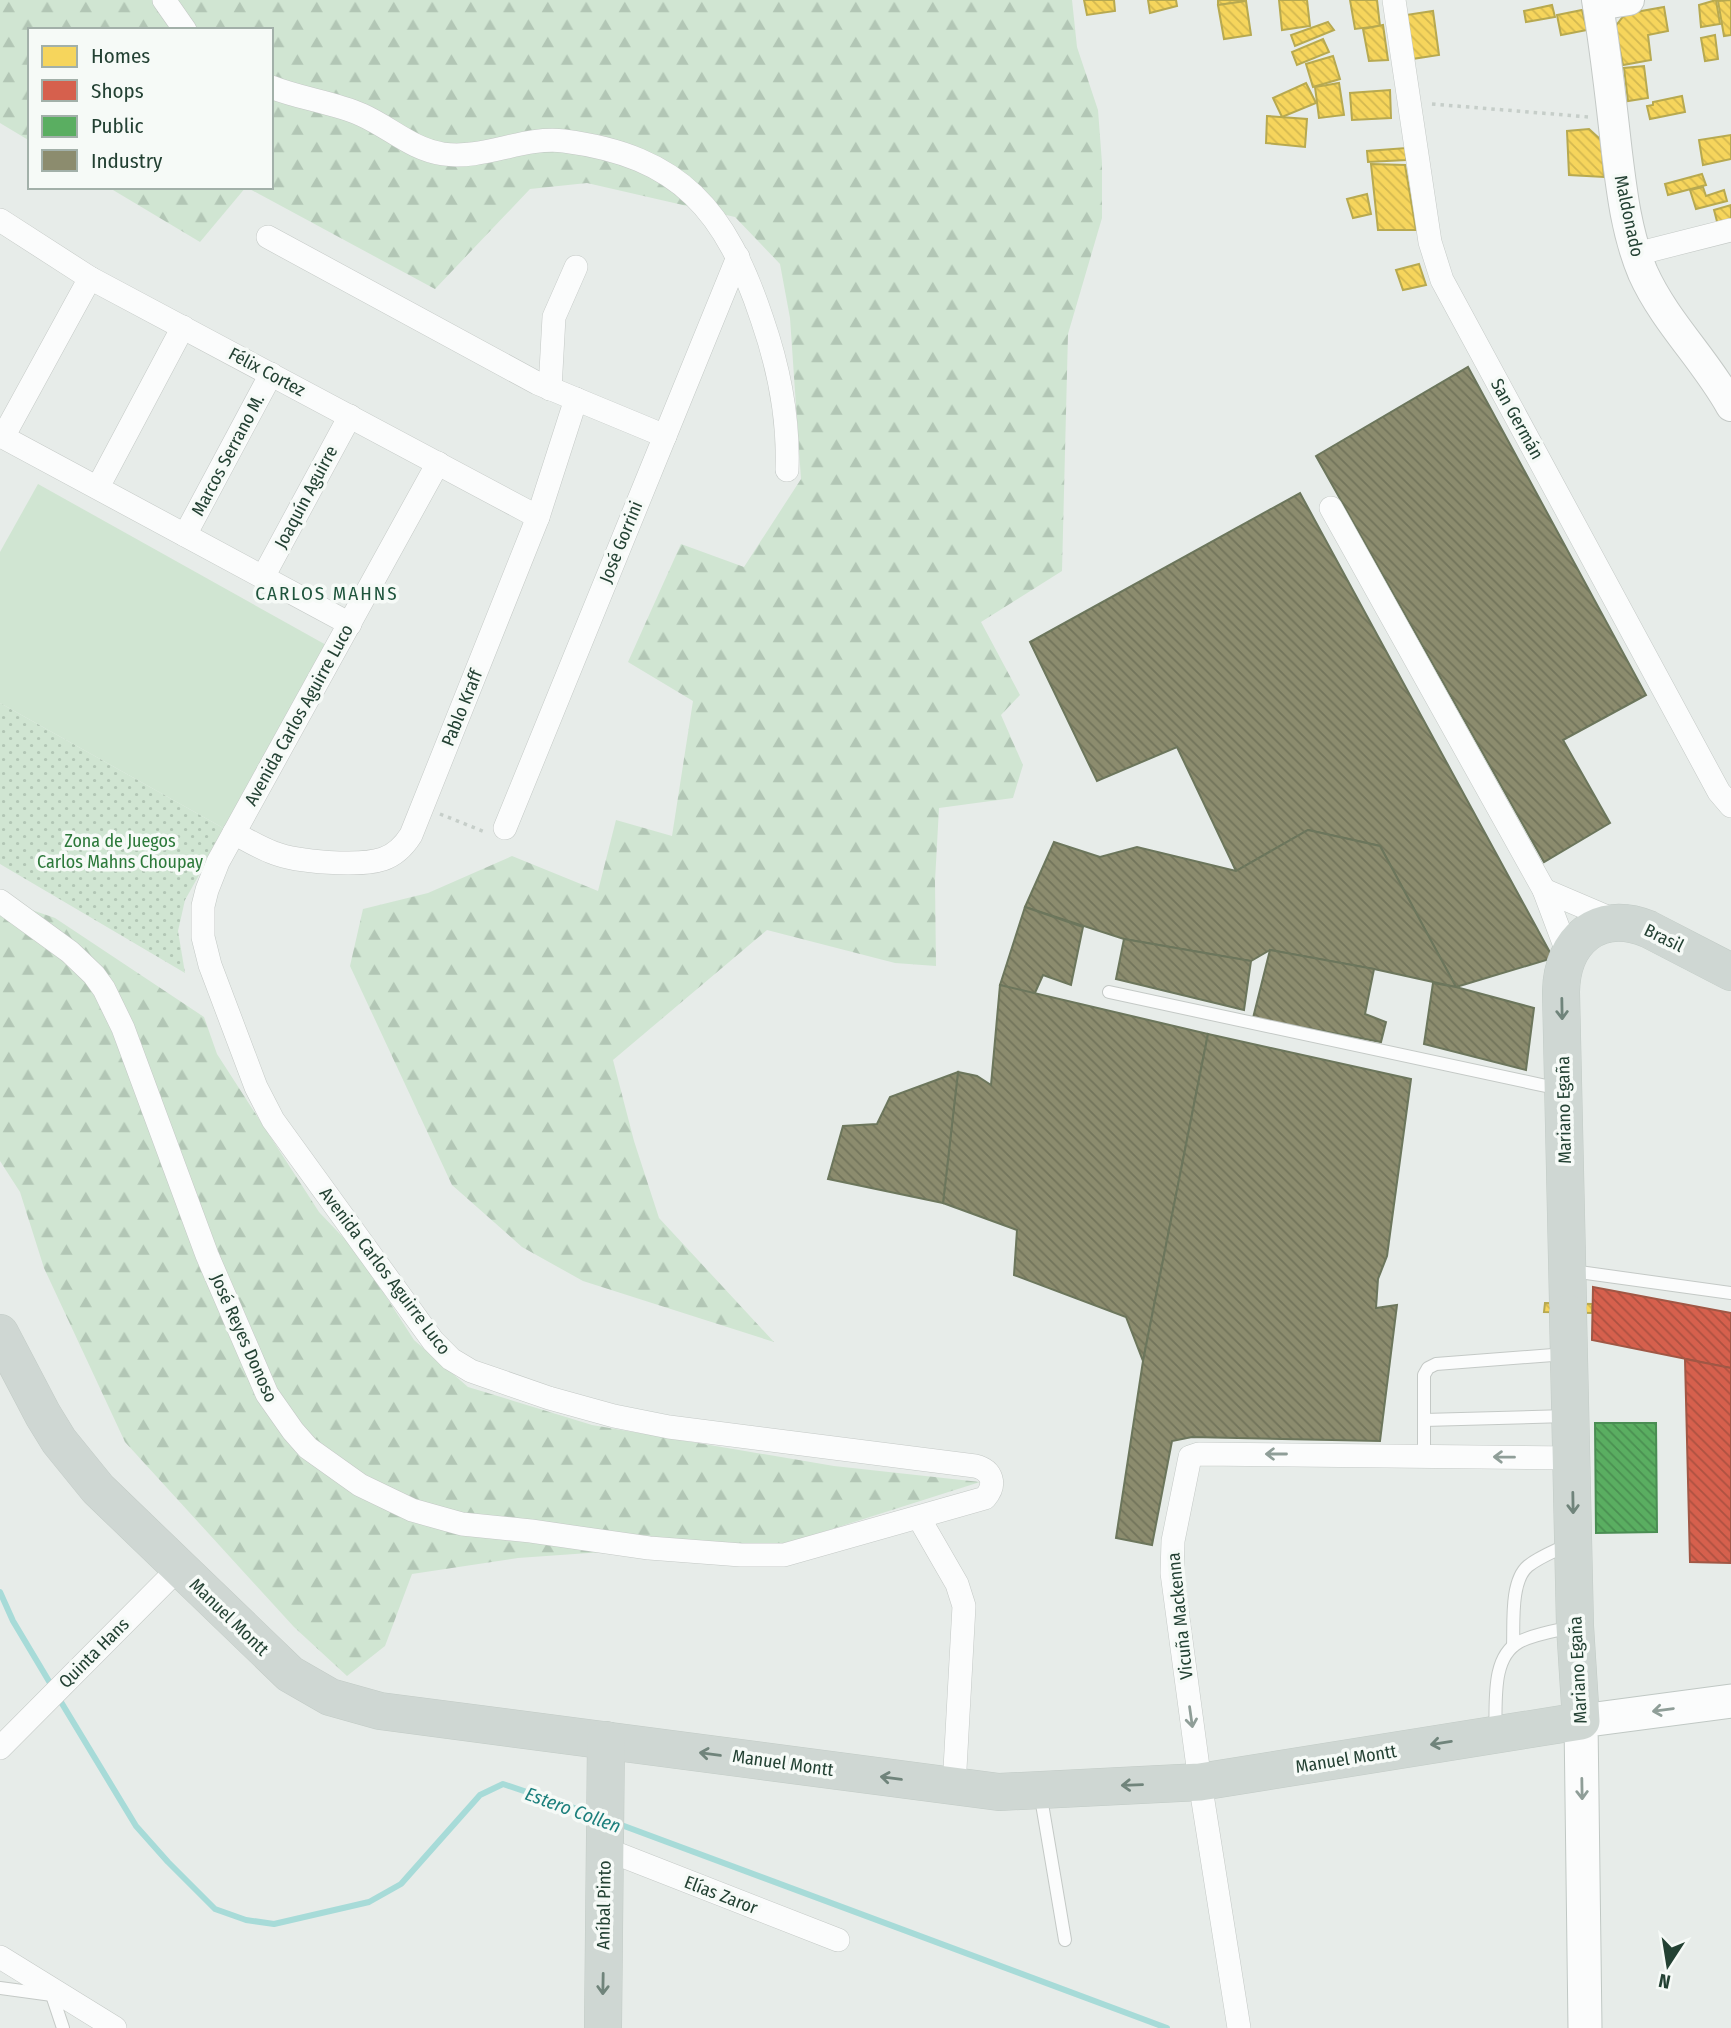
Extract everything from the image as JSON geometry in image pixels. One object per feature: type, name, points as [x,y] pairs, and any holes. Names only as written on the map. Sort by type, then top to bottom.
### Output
[{"type":"main road","points":[[1568,954],[1583,935],[1607,925]]},
{"type":"main road","name":"Brasil","points":[[1607,925],[1648,929],[1731,972]]},
{"type":"main road","name":"Mariano Egaña","points":[[1568,954],[1561,978],[1575,1626],[1581,1721],[1585,2028]]},
{"type":"main road","name":"Manuel Montt","points":[[0,1333],[43,1415],[77,1465],[98,1489],[273,1660],[309,1687],[355,1706],[999,1792],[1200,1782],[1581,1721],[1731,1701]]},
{"type":"main road","name":"Aníbal Pinto","points":[[603,2028],[606,1740]]},
{"type":"street","points":[[164,0],[184,28]]},
{"type":"street","name":"San Germán","points":[[1394,0],[1430,242],[1442,280],[1716,786],[1731,806]]},
{"type":"street","points":[[1598,3],[1629,0]]},
{"type":"street","name":"Maldonado","points":[[1598,3],[1624,209],[1636,254],[1660,306],[1713,377],[1731,406]]},
{"type":"street","points":[[273,88],[343,107],[372,120],[413,145],[430,151],[475,154],[559,140],[635,157],[668,174],[713,215],[738,257],[758,307],[777,368],[786,419],[787,470]]},
{"type":"street","name":"Félix Cortez","points":[[0,220],[90,278],[538,517]]},
{"type":"street","points":[[1636,254],[1731,230]]},
{"type":"street","points":[[268,237],[494,362],[576,400],[665,436]]},
{"type":"street","name":"José Gorrini","points":[[505,828],[738,257]]},
{"type":"street","points":[[551,389],[554,317],[576,267]]},
{"type":"street","points":[[90,278],[2,437],[350,624]]},
{"type":"street","points":[[98,487],[183,327]]},
{"type":"street","name":"Marcos Serrano M.","points":[[185,535],[271,374]]},
{"type":"street","name":"Pablo Kraff","points":[[234,833],[274,853],[299,860],[370,862],[383,859],[404,845],[422,807],[538,517],[576,400]]},
{"type":"street","name":"Joaquín Aguirre","points":[[263,577],[349,416]]},
{"type":"street","name":"Avenida Carlos Aguirre Luco","points":[[438,463],[218,862],[207,890],[203,906],[203,937],[210,965],[265,1107],[441,1350],[460,1366],[581,1408],[642,1422],[975,1465],[990,1475],[992,1489],[985,1498],[919,1518]]},
{"type":"street","points":[[1331,508],[1544,890],[1568,954]]},
{"type":"street","points":[[1544,890],[1607,925]]},
{"type":"street","name":"José Reyes Donoso","points":[[0,901],[70,952],[94,975],[104,989],[123,1028],[207,1255],[267,1394],[308,1448],[333,1468],[388,1500],[462,1524],[699,1553],[784,1555],[919,1518]]},
{"type":"street","name":"Vicuña Mackenna","points":[[1239,2028],[1200,1782],[1171,1563],[1172,1541],[1190,1457],[1199,1454],[1572,1458]]},
{"type":"street","points":[[919,1518],[957,1584],[964,1606],[954,1787]]},
{"type":"street","name":"Quinta Hans","points":[[3,1739],[42,1706],[179,1568]]},
{"type":"street","name":"Elías Zaror","points":[[605,1846],[838,1940]]},
{"type":"street","points":[[3,1960],[115,2028]]},
{"type":"lane","points":[[1109,992],[1563,1090]]},
{"type":"lane","points":[[1568,1295],[1731,1293]]},
{"type":"lane","points":[[1424,1455],[1424,1375],[1428,1368],[1436,1364],[1570,1353]]},
{"type":"lane","points":[[1424,1420],[1571,1416]]},
{"type":"lane","points":[[1513,1646],[1516,1590],[1521,1574],[1532,1563],[1574,1541]]},
{"type":"lane","points":[[1495,1735],[1499,1668],[1506,1653],[1521,1641],[1575,1626]]},
{"type":"lane","points":[[1040,1789],[1065,1940]]},
{"type":"lane","points":[[0,1987],[59,1996],[63,2028]]},
{"type":"path","points":[[1409,103],[1613,119]]},
{"type":"path","points":[[422,807],[487,833],[497,833],[505,828]]},
{"type":"green space","points":[[0,0],[1072,0],[1077,47],[1098,110],[1102,218],[1068,334],[1062,571],[981,622],[1020,695],[1001,715],[1023,765],[1013,798],[939,808],[935,881],[936,966],[895,963],[767,930],[613,1060],[634,1141],[659,1218],[774,1342],[583,1281],[522,1247],[452,1185],[350,966],[363,909],[428,893],[512,856],[598,891],[616,820],[672,836],[693,701],[628,662],[681,544],[744,567],[801,479],[790,318],[780,264],[735,217],[587,183],[530,189],[435,289],[250,189],[273,189],[273,28],[28,28],[28,140],[0,123]]},
{"type":"green space","points":[[111,189],[244,189],[200,242]]},
{"type":"green space","points":[[38,484],[328,646],[225,829],[0,703],[0,552]]},
{"type":"green space","name":"Zona de Juegos Carlos Mahns Choupay","points":[[0,703],[225,829],[185,900],[178,931],[185,973],[0,864]]},
{"type":"green space","points":[[0,899],[55,918],[204,1017],[217,1054],[319,1212],[358,1253],[414,1340],[468,1387],[592,1425],[834,1466],[980,1482],[744,1557],[617,1551],[518,1558],[412,1574],[385,1646],[347,1676],[294,1627],[125,1442],[44,1268],[20,1192],[0,1161]]},
{"type":"building: Homes","points":[[1084,0],[1114,0],[1115,11],[1087,15]]},
{"type":"building: Homes","points":[[1148,0],[1176,0],[1177,6],[1150,13]]},
{"type":"building: Homes","points":[[1218,0],[1246,0],[1246,1],[1218,5]]},
{"type":"building: Homes","points":[[1279,0],[1307,0],[1310,26],[1282,30]]},
{"type":"building: Homes","points":[[1350,0],[1377,0],[1380,26],[1355,29]]},
{"type":"building: Homes","points":[[1716,0],[1720,24],[1701,27],[1699,5]]},
{"type":"building: Homes","points":[[1731,0],[1731,35],[1724,36],[1718,1]]},
{"type":"building: Homes","points":[[1246,1],[1251,35],[1224,39],[1218,5]]},
{"type":"building: Homes","points":[[1552,5],[1555,17],[1526,22],[1524,11]]},
{"type":"building: Homes","points":[[1664,7],[1668,31],[1648,35],[1651,60],[1623,65],[1615,27],[1625,14]]},
{"type":"building: Homes","points":[[1582,10],[1587,30],[1561,35],[1557,15]]},
{"type":"building: Homes","points":[[1433,11],[1439,55],[1412,59],[1406,15]]},
{"type":"building: Homes","points":[[1328,22],[1334,30],[1295,46],[1291,35]]},
{"type":"building: Homes","points":[[1383,25],[1388,60],[1369,61],[1363,29]]},
{"type":"building: Homes","points":[[1715,35],[1718,59],[1705,61],[1701,38]]},
{"type":"building: Homes","points":[[1323,39],[1329,52],[1297,65],[1292,52]]},
{"type":"building: Homes","points":[[1333,56],[1340,79],[1313,87],[1306,64]]},
{"type":"building: Homes","points":[[1644,66],[1648,98],[1628,101],[1624,68]]},
{"type":"building: Homes","points":[[1306,83],[1316,103],[1282,117],[1273,98]]},
{"type":"building: Homes","points":[[1339,83],[1344,115],[1319,118],[1315,87]]},
{"type":"building: Homes","points":[[1390,90],[1391,118],[1352,120],[1350,93]]},
{"type":"building: Homes","points":[[1682,96],[1685,112],[1650,119],[1647,106],[1653,105],[1653,102]]},
{"type":"building: Homes","points":[[1267,116],[1307,119],[1305,147],[1266,143]]},
{"type":"building: Homes","points":[[1589,129],[1601,140],[1604,177],[1569,175],[1567,131]]},
{"type":"building: Homes","points":[[1731,135],[1731,159],[1703,165],[1699,140]]},
{"type":"building: Homes","points":[[1406,148],[1406,160],[1368,162],[1367,151]]},
{"type":"building: Homes","points":[[1371,164],[1405,165],[1416,230],[1378,230]]},
{"type":"building: Homes","points":[[1702,174],[1706,185],[1668,195],[1665,184]]},
{"type":"building: Homes","points":[[1703,187],[1706,196],[1724,190],[1727,201],[1696,209],[1690,190]]},
{"type":"building: Homes","points":[[1367,194],[1371,214],[1353,218],[1347,199]]},
{"type":"building: Homes","points":[[1731,205],[1731,226],[1719,229],[1714,210]]},
{"type":"building: Homes","points":[[1419,264],[1426,285],[1403,290],[1396,270]]},
{"type":"building: Homes","points":[[1545,1303],[1592,1304],[1592,1313],[1544,1312]]},
{"type":"building: Shops","points":[[1593,1287],[1731,1313],[1731,1368],[1592,1340]]},
{"type":"building: Shops","points":[[1685,1359],[1731,1368],[1731,1563],[1690,1562]]},
{"type":"building: Public","points":[[1595,1423],[1656,1423],[1657,1532],[1596,1533]]},
{"type":"building: Industry","points":[[1468,367],[1646,695],[1563,740],[1610,823],[1544,862],[1316,456]]},
{"type":"building: Industry","points":[[1300,493],[1553,958],[1456,987],[1380,846],[1308,830],[1236,871],[1177,747],[1097,781],[1030,642]]},
{"type":"building: Industry","points":[[1308,830],[1380,846],[1456,987],[1270,950],[1251,961],[1124,939],[1025,907],[1054,842],[1100,857],[1137,847],[1236,871]]},
{"type":"building: Industry","points":[[1025,907],[1083,927],[1071,985],[1043,975],[1034,995],[1000,985]]},
{"type":"building: Industry","points":[[1124,939],[1251,961],[1244,1010],[1116,979]]},
{"type":"building: Industry","points":[[1270,950],[1374,969],[1365,1014],[1386,1022],[1381,1042],[1253,1018]]},
{"type":"building: Industry","points":[[1433,983],[1534,1008],[1526,1070],[1424,1044]]},
{"type":"building: Industry","points":[[1000,985],[1208,1034],[1143,1361],[1126,1317],[1014,1275],[1017,1230],[943,1203],[958,1072],[977,1076],[991,1085]]},
{"type":"building: Industry","points":[[1208,1034],[1411,1079],[1387,1256],[1378,1279],[1376,1308],[1397,1305],[1380,1441],[1192,1437],[1172,1441],[1152,1545],[1116,1538],[1143,1361]]},
{"type":"building: Industry","points":[[958,1072],[943,1203],[828,1179],[843,1126],[877,1124],[890,1097]]},
{"type":"waterway","name":"Estero Collen","points":[[0,1592],[13,1621],[53,1688]]},
{"type":"waterway","name":"Estero Collen","points":[[58,1697],[136,1826],[215,1909],[246,1920],[274,1924],[369,1902],[401,1884],[480,1795],[503,1784],[592,1814]]},
{"type":"waterway","name":"Estero Collen","points":[[616,1823],[1167,2028]]},
{"type":"district","name":"CARLOS MAHNS","points":[[327,593]]}]
